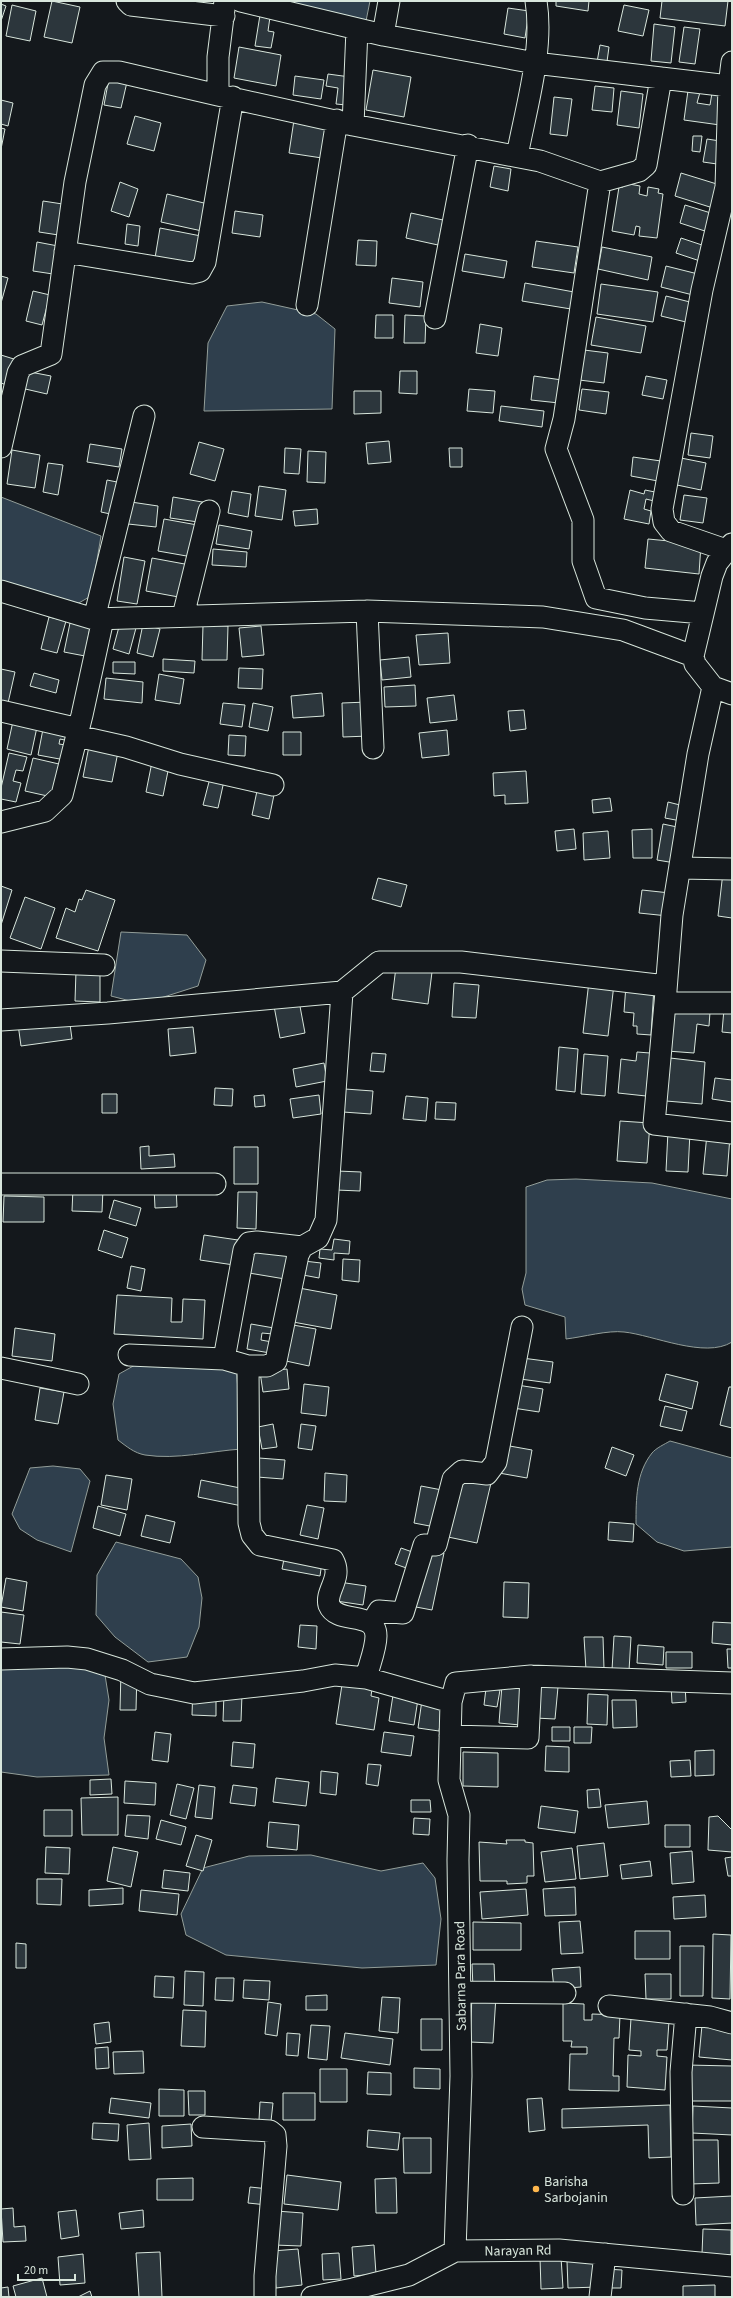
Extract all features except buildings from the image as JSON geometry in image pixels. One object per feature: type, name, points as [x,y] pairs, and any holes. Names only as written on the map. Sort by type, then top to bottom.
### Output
[{"type":"street","points":[[65,252],[192,273],[200,271],[205,262],[226,96],[218,57],[224,9],[131,5],[127,1]]},
{"type":"street","points":[[241,1],[383,35],[535,63],[731,86]]},
{"type":"street","points":[[383,35],[389,1]]},
{"type":"street","points":[[517,156],[535,63],[538,13],[536,1]]},
{"type":"street","points":[[307,305],[345,123],[357,29]]},
{"type":"street","points":[[732,62],[726,187],[702,290],[662,509],[664,522],[671,531],[729,547],[717,563],[712,576],[692,656],[695,664],[713,687],[732,694]]},
{"type":"street","points":[[1,447],[18,373],[22,366],[51,354],[75,182],[95,85],[103,72],[119,72],[345,123],[540,161],[600,182],[639,171],[646,165],[661,78]]},
{"type":"street","points":[[435,318],[468,146]]},
{"type":"street","points":[[600,182],[564,418],[556,449],[583,520],[583,561],[596,598],[645,608],[703,613]]},
{"type":"street","points":[[1,822],[45,811],[62,795],[78,733],[98,619],[144,416]]},
{"type":"street","points":[[183,616],[210,511]]},
{"type":"street","points":[[1,591],[98,619],[367,611],[543,617],[623,630],[692,656]]},
{"type":"street","points":[[367,611],[373,748]]},
{"type":"street","points":[[713,687],[698,754],[672,915],[654,1124],[732,1133]]},
{"type":"street","points":[[1,711],[180,764],[273,785]]},
{"type":"street","points":[[680,868],[732,870]]},
{"type":"street","points":[[1,961],[104,965]]},
{"type":"street","points":[[1,1020],[108,1013],[342,992],[379,962],[461,962],[732,1003]]},
{"type":"street","points":[[128,1355],[224,1359],[248,1366],[267,1366],[276,1361],[298,1255],[302,1247],[318,1238],[326,1220],[342,992]]},
{"type":"street","points":[[1,1184],[215,1184]]},
{"type":"street","points":[[224,1359],[244,1250],[249,1243],[257,1242],[302,1247]]},
{"type":"street","points":[[371,1624],[379,1610],[403,1613],[424,1545],[436,1545],[453,1479],[462,1471],[487,1474],[496,1462],[522,1327]]},
{"type":"street","points":[[248,1366],[249,1522],[252,1535],[260,1545],[333,1560],[337,1572],[328,1602],[331,1610],[340,1616],[369,1622],[375,1628],[376,1636],[366,1678]]},
{"type":"street","points":[[1,1368],[78,1384]]},
{"type":"street","points":[[1,1659],[67,1657],[87,1659],[122,1670],[150,1684],[194,1692],[304,1681],[335,1675],[366,1678],[451,1702]]},
{"type":"street","points":[[450,1736],[528,1738],[531,1676],[732,1683]]},
{"type":"street","name":"Sabarna Para Road","points":[[455,2251],[461,2076],[461,1992],[458,1860],[459,1815],[449,1780],[451,1702],[456,1683],[460,1681],[531,1676]]},
{"type":"street","points":[[461,1992],[565,1993]]},
{"type":"street","points":[[609,2006],[710,2017],[732,2023]]},
{"type":"street","points":[[683,2194],[681,2079],[686,2014]]},
{"type":"street","points":[[202,2127],[270,2131],[275,2136],[276,2146],[265,2276],[265,2297]]},
{"type":"street","name":"Narayan Rd","points":[[312,2297],[353,2289],[409,2275],[455,2251],[559,2250],[732,2266]]},
{"type":"street","points":[[600,2297],[605,2254]]},
{"type":"water","points":[[260,1],[370,1],[365,26]]},
{"type":"water","points":[[262,302],[316,314],[335,329],[332,409],[204,411],[208,343],[227,306]]},
{"type":"water","points":[[1,497],[101,536],[91,596],[70,608],[1,582]]},
{"type":"water","points":[[121,932],[187,935],[206,960],[198,986],[142,1004],[111,996]]},
{"type":"water","points":[[576,1179],[652,1183],[732,1199],[732,1342],[721,1347],[694,1347],[624,1332],[603,1333],[566,1339],[565,1317],[525,1305],[522,1289],[526,1273],[526,1187],[547,1180]]},
{"type":"water","points":[[144,1360],[236,1363],[242,1449],[181,1456],[157,1456],[137,1453],[118,1440],[113,1404],[119,1374]]},
{"type":"water","points":[[670,1441],[732,1458],[732,1547],[684,1551],[657,1542],[636,1524],[638,1487],[643,1469],[652,1453]]},
{"type":"water","points":[[53,1466],[80,1469],[90,1481],[71,1552],[37,1540],[20,1529],[12,1514],[30,1468]]},
{"type":"water","points":[[116,1542],[181,1559],[198,1577],[202,1598],[199,1627],[187,1657],[148,1662],[115,1637],[96,1615],[97,1575]]},
{"type":"water","points":[[35,1655],[105,1675],[109,1700],[104,1738],[109,1775],[37,1777],[1,1772],[1,1659]]},
{"type":"water","points":[[311,1855],[381,1871],[423,1863],[435,1878],[441,1919],[436,1965],[362,1968],[226,1955],[186,1935],[181,1914],[203,1868],[249,1856]]},
{"type":"place","name":"Barisha Sarbojanin","points":[[536,2189]]}]
